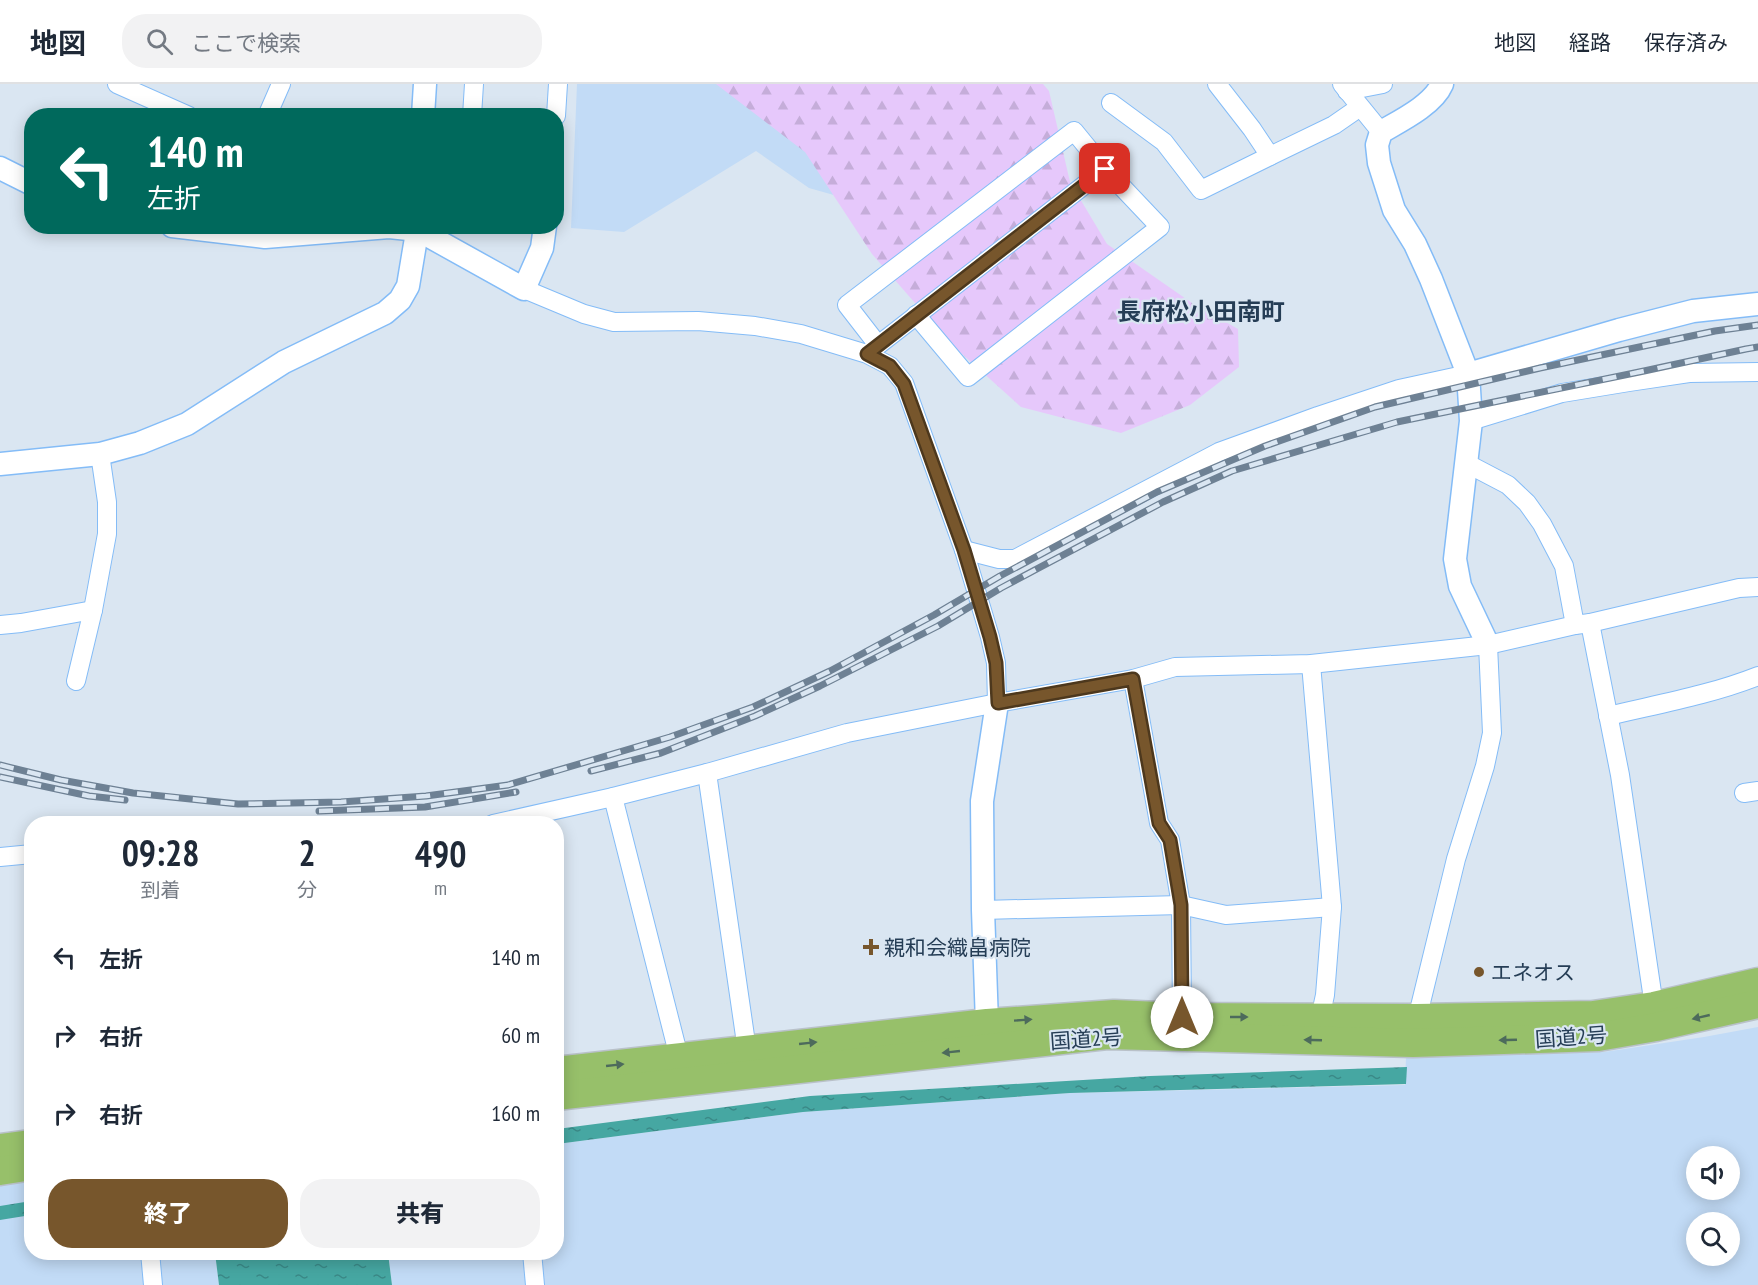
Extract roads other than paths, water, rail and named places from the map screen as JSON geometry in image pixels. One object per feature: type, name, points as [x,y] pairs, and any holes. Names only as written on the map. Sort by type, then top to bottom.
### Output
[{"type":"highway","name":"国道2号","points":[[564,1095],[988,1035],[1114,1014],[1320,1018],[1414,1031],[1593,1015],[1654,1006],[1758,982]]},
{"type":"highway","name":"国道2号","points":[[564,1070],[747,1050],[988,1035],[1414,1031],[1598,1037],[1656,1027],[1758,1004]]},
{"type":"highway","points":[[0,1148],[24,1145]]},
{"type":"highway","points":[[0,1171],[24,1167]]},
{"type":"street","points":[[117,84],[171,108]]},
{"type":"street","points":[[270,108],[281,84]]},
{"type":"street","points":[[424,108],[425,84]]},
{"type":"street","points":[[472,108],[474,84]]},
{"type":"street","points":[[556,108],[558,84]]},
{"type":"street","points":[[1217,84],[1270,156]]},
{"type":"street","points":[[1345,87],[1383,84]]},
{"type":"street","points":[[1414,1031],[1456,859],[1485,766],[1492,733],[1488,645],[1460,586],[1455,559],[1470,421],[1468,374],[1431,279],[1415,244],[1394,210],[1379,163],[1377,146],[1381,132],[1413,113],[1439,92],[1442,84]]},
{"type":"street","points":[[1345,87],[1381,132]]},
{"type":"street","points":[[1111,103],[1164,142],[1201,190],[1334,125],[1360,107]]},
{"type":"street","points":[[916,315],[968,377],[1160,227],[1105,169],[1074,131],[848,305],[872,350],[890,366],[904,384],[964,550],[996,663],[998,703],[982,801],[988,1035]]},
{"type":"street","points":[[0,168],[24,180]]},
{"type":"street","points":[[872,350],[1105,169]]},
{"type":"street","points":[[246,234],[265,237],[302,234]]},
{"type":"street","points":[[0,464],[100,454],[140,443],[187,424],[284,362],[385,313],[400,300],[408,286],[417,234]]},
{"type":"street","points":[[428,234],[524,289],[584,314],[614,322],[698,321],[755,326],[872,350]]},
{"type":"street","points":[[524,289],[542,248],[544,234]]},
{"type":"street","points":[[964,550],[999,559],[1015,559],[1219,452],[1399,389],[1468,374],[1683,314],[1758,304]]},
{"type":"street","points":[[1470,421],[1562,393],[1689,373],[1758,372]]},
{"type":"street","points":[[76,681],[93,610],[107,534],[107,502],[100,454]]},
{"type":"street","points":[[1466,463],[1508,485],[1527,503],[1542,524],[1564,566],[1583,624],[1608,716],[1620,775],[1654,1006]]},
{"type":"street","points":[[529,816],[707,773],[847,733],[1133,679],[1175,667],[1311,664],[1488,645],[1739,588],[1758,587]]},
{"type":"street","points":[[0,625],[93,610]]},
{"type":"street","points":[[1311,664],[1332,907],[1325,995],[1320,1018]]},
{"type":"street","points":[[1608,716],[1722,688],[1758,676]]},
{"type":"street","points":[[1133,679],[1159,823],[1170,840],[1181,905],[1182,1017]]},
{"type":"street","points":[[707,773],[747,1050]]},
{"type":"street","points":[[613,797],[679,1057]]},
{"type":"street","points":[[0,857],[24,855]]},
{"type":"street","points":[[983,910],[1181,905],[1226,915],[1332,907]]},
{"type":"street","points":[[151,1260],[153,1285]]},
{"type":"street","points":[[533,1260],[535,1285]]},
{"type":"water","points":[[1407,1067],[1406,1084],[1070,1093],[803,1112],[564,1143],[564,1128],[810,1096],[1150,1076]]},
{"type":"water","points":[[24,1202],[24,1216],[0,1220],[0,1206]]},
{"type":"water","points":[[216,1260],[389,1260],[392,1285],[219,1285]]},
{"type":"railway","points":[[0,765],[61,780],[133,793],[238,804],[341,802],[426,796],[508,785],[670,737],[753,707],[830,671],[1157,492],[1265,446],[1375,407],[1540,368],[1715,331],[1758,325]]},
{"type":"railway","points":[[591,771],[661,753],[755,716],[820,686],[938,626],[1001,588],[1163,502],[1232,471],[1397,422],[1758,347]]},
{"type":"railway","points":[[0,777],[89,796],[125,800]]},
{"type":"railway","points":[[319,811],[425,807],[516,792]]},
{"type":"place","name":"親和会織畠病院","points":[[871,947]]},
{"type":"place","name":"エネオス","points":[[1479,972]]},
{"type":"district","name":"長府松小田南町","points":[[1201,311]]}]
